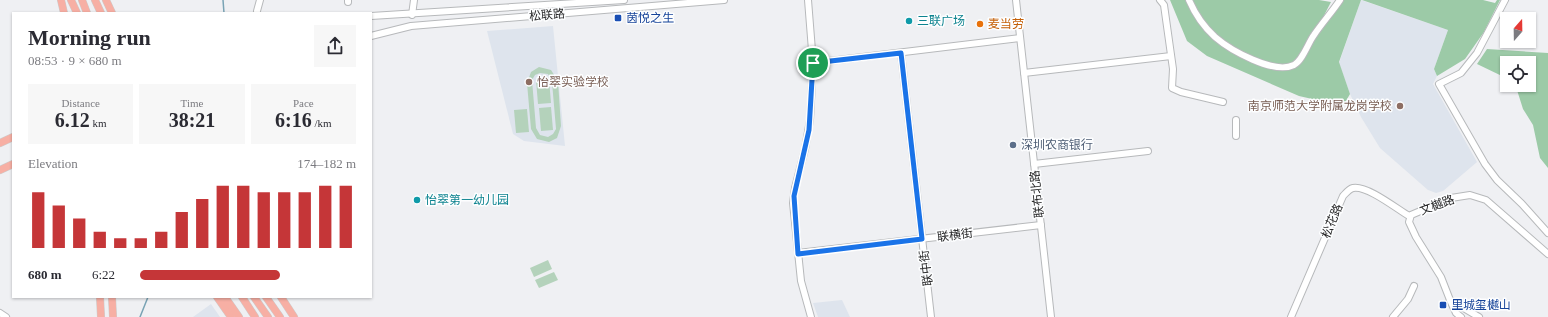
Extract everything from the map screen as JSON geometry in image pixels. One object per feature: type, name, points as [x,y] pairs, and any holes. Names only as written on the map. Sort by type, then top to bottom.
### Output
[{"type":"main road","points":[[61,0],[64,12]]},
{"type":"main road","points":[[71,0],[77,12]]},
{"type":"main road","points":[[82,0],[87,12]]},
{"type":"main road","points":[[96,0],[101,12]]},
{"type":"main road","points":[[106,0],[112,12]]},
{"type":"main road","points":[[0,143],[12,137]]},
{"type":"main road","points":[[1,170],[12,164]]},
{"type":"main road","points":[[100,298],[101,317]]},
{"type":"main road","points":[[112,298],[113,317]]},
{"type":"main road","points":[[218,298],[231,317]]},
{"type":"main road","points":[[226,298],[239,317]]},
{"type":"main road","points":[[243,298],[256,317]]},
{"type":"main road","points":[[255,298],[268,317]]},
{"type":"main road","points":[[267,298],[280,317]]},
{"type":"main road","points":[[282,298],[294,317]]},
{"type":"street","points":[[257,12],[260,0]]},
{"type":"street","points":[[412,15],[414,0]]},
{"type":"street","name":"松联路","points":[[372,16],[412,15],[552,3],[624,0]]},
{"type":"street","name":"松联路","points":[[372,36],[411,26],[724,0]]},
{"type":"street","points":[[808,0],[813,63],[808,135],[794,196],[801,281],[811,317]]},
{"type":"street","name":"联布北路","points":[[1016,0],[1051,317]]},
{"type":"street","points":[[1160,0],[1164,5],[1173,69],[1171,85],[1174,90],[1223,102]]},
{"type":"street","points":[[1189,0],[1203,24],[1215,37],[1250,58],[1276,67],[1286,67],[1293,65],[1299,60],[1315,34],[1340,0]]},
{"type":"street","points":[[1504,0],[1477,53],[1461,73],[1439,84],[1485,164],[1497,180],[1522,204],[1548,233]]},
{"type":"street","points":[[550,15],[552,3]]},
{"type":"street","points":[[813,63],[1020,38]]},
{"type":"street","name":"联中街","points":[[901,53],[932,317]]},
{"type":"street","points":[[1024,73],[1171,56]]},
{"type":"street","points":[[1236,120],[1236,136]]},
{"type":"street","points":[[1034,164],[1148,151]]},
{"type":"street","name":"松花路","points":[[1291,317],[1343,196],[1347,191],[1358,188],[1368,191],[1409,216]]},
{"type":"street","name":"文樾路","points":[[1461,317],[1456,313],[1441,277],[1416,237],[1409,222],[1409,216],[1451,198],[1470,195],[1486,200],[1546,250]]},
{"type":"street","name":"联横街","points":[[798,254],[1041,225]]},
{"type":"street","points":[[1393,317],[1408,299],[1414,286]]},
{"type":"street","points":[[1450,300],[1479,317]]},
{"type":"street","points":[[0,313],[6,317]]},
{"type":"shaded area","name":"南京师范大学附属龙岗学校","points":[[1361,0],[1448,30],[1434,69],[1437,76],[1433,84],[1477,162],[1443,191],[1436,193],[1428,190],[1380,148],[1361,117],[1350,94],[1339,63]]},
{"type":"shaded area","name":"怡翠实验学校","points":[[553,26],[565,146],[524,141],[513,134],[487,31]]},
{"type":"shaded area","points":[[842,300],[850,317],[818,317],[813,303]]},
{"type":"shaded area","points":[[211,304],[220,317],[193,317]]},
{"type":"green space","points":[[1170,0],[1319,0],[1331,2],[1318,27],[1322,30],[1340,0],[1361,0],[1339,62],[1350,94],[1343,106],[1299,96],[1207,56],[1187,41]]},
{"type":"green space","points":[[1362,0],[1483,0],[1495,3],[1497,0],[1500,0],[1484,32],[1465,59],[1437,76],[1434,69],[1448,30]]},
{"type":"green space","points":[[1487,49],[1548,53],[1548,168],[1540,158],[1533,125],[1523,109],[1518,92],[1536,92],[1536,56],[1500,56],[1500,75],[1477,64]]},
{"type":"green space","points":[[539,67],[551,70],[558,81],[561,126],[557,138],[549,142],[537,139],[531,129],[527,83],[531,72]],"holes":[[[540,73],[548,74],[552,82],[556,129],[553,134],[548,137],[540,135],[536,128],[532,80],[535,75]]]},
{"type":"green space","points":[[549,79],[551,103],[538,104],[536,80]]},
{"type":"green space","points":[[551,107],[553,130],[541,131],[539,108]]},
{"type":"green space","points":[[527,109],[529,132],[516,133],[514,110]]},
{"type":"green space","points":[[548,260],[552,269],[534,277],[530,268]]},
{"type":"green space","points":[[554,272],[558,280],[539,288],[535,280]]},
{"type":"waterway","points":[[223,0],[224,12]]},
{"type":"waterway","points":[[140,317],[148,298]]},
{"type":"place","name":"茵悦之生","points":[[618,18]]},
{"type":"place","name":"三联广场","points":[[909,21]]},
{"type":"place","name":"麦当劳","points":[[980,24]]},
{"type":"place","name":"怡翠实验学校","points":[[529,82]]},
{"type":"place","name":"南京师范大学附属龙岗学校","points":[[1400,106]]},
{"type":"place","name":"深圳农商银行","points":[[1013,145]]},
{"type":"place","name":"怡翠第一幼儿园","points":[[417,200]]},
{"type":"place","name":"里城玺樾山","points":[[1443,305]]},
{"type":"route","points":[[901,53],[922,239],[798,254],[794,196],[796,181],[808,139],[813,63],[901,53]]}]
